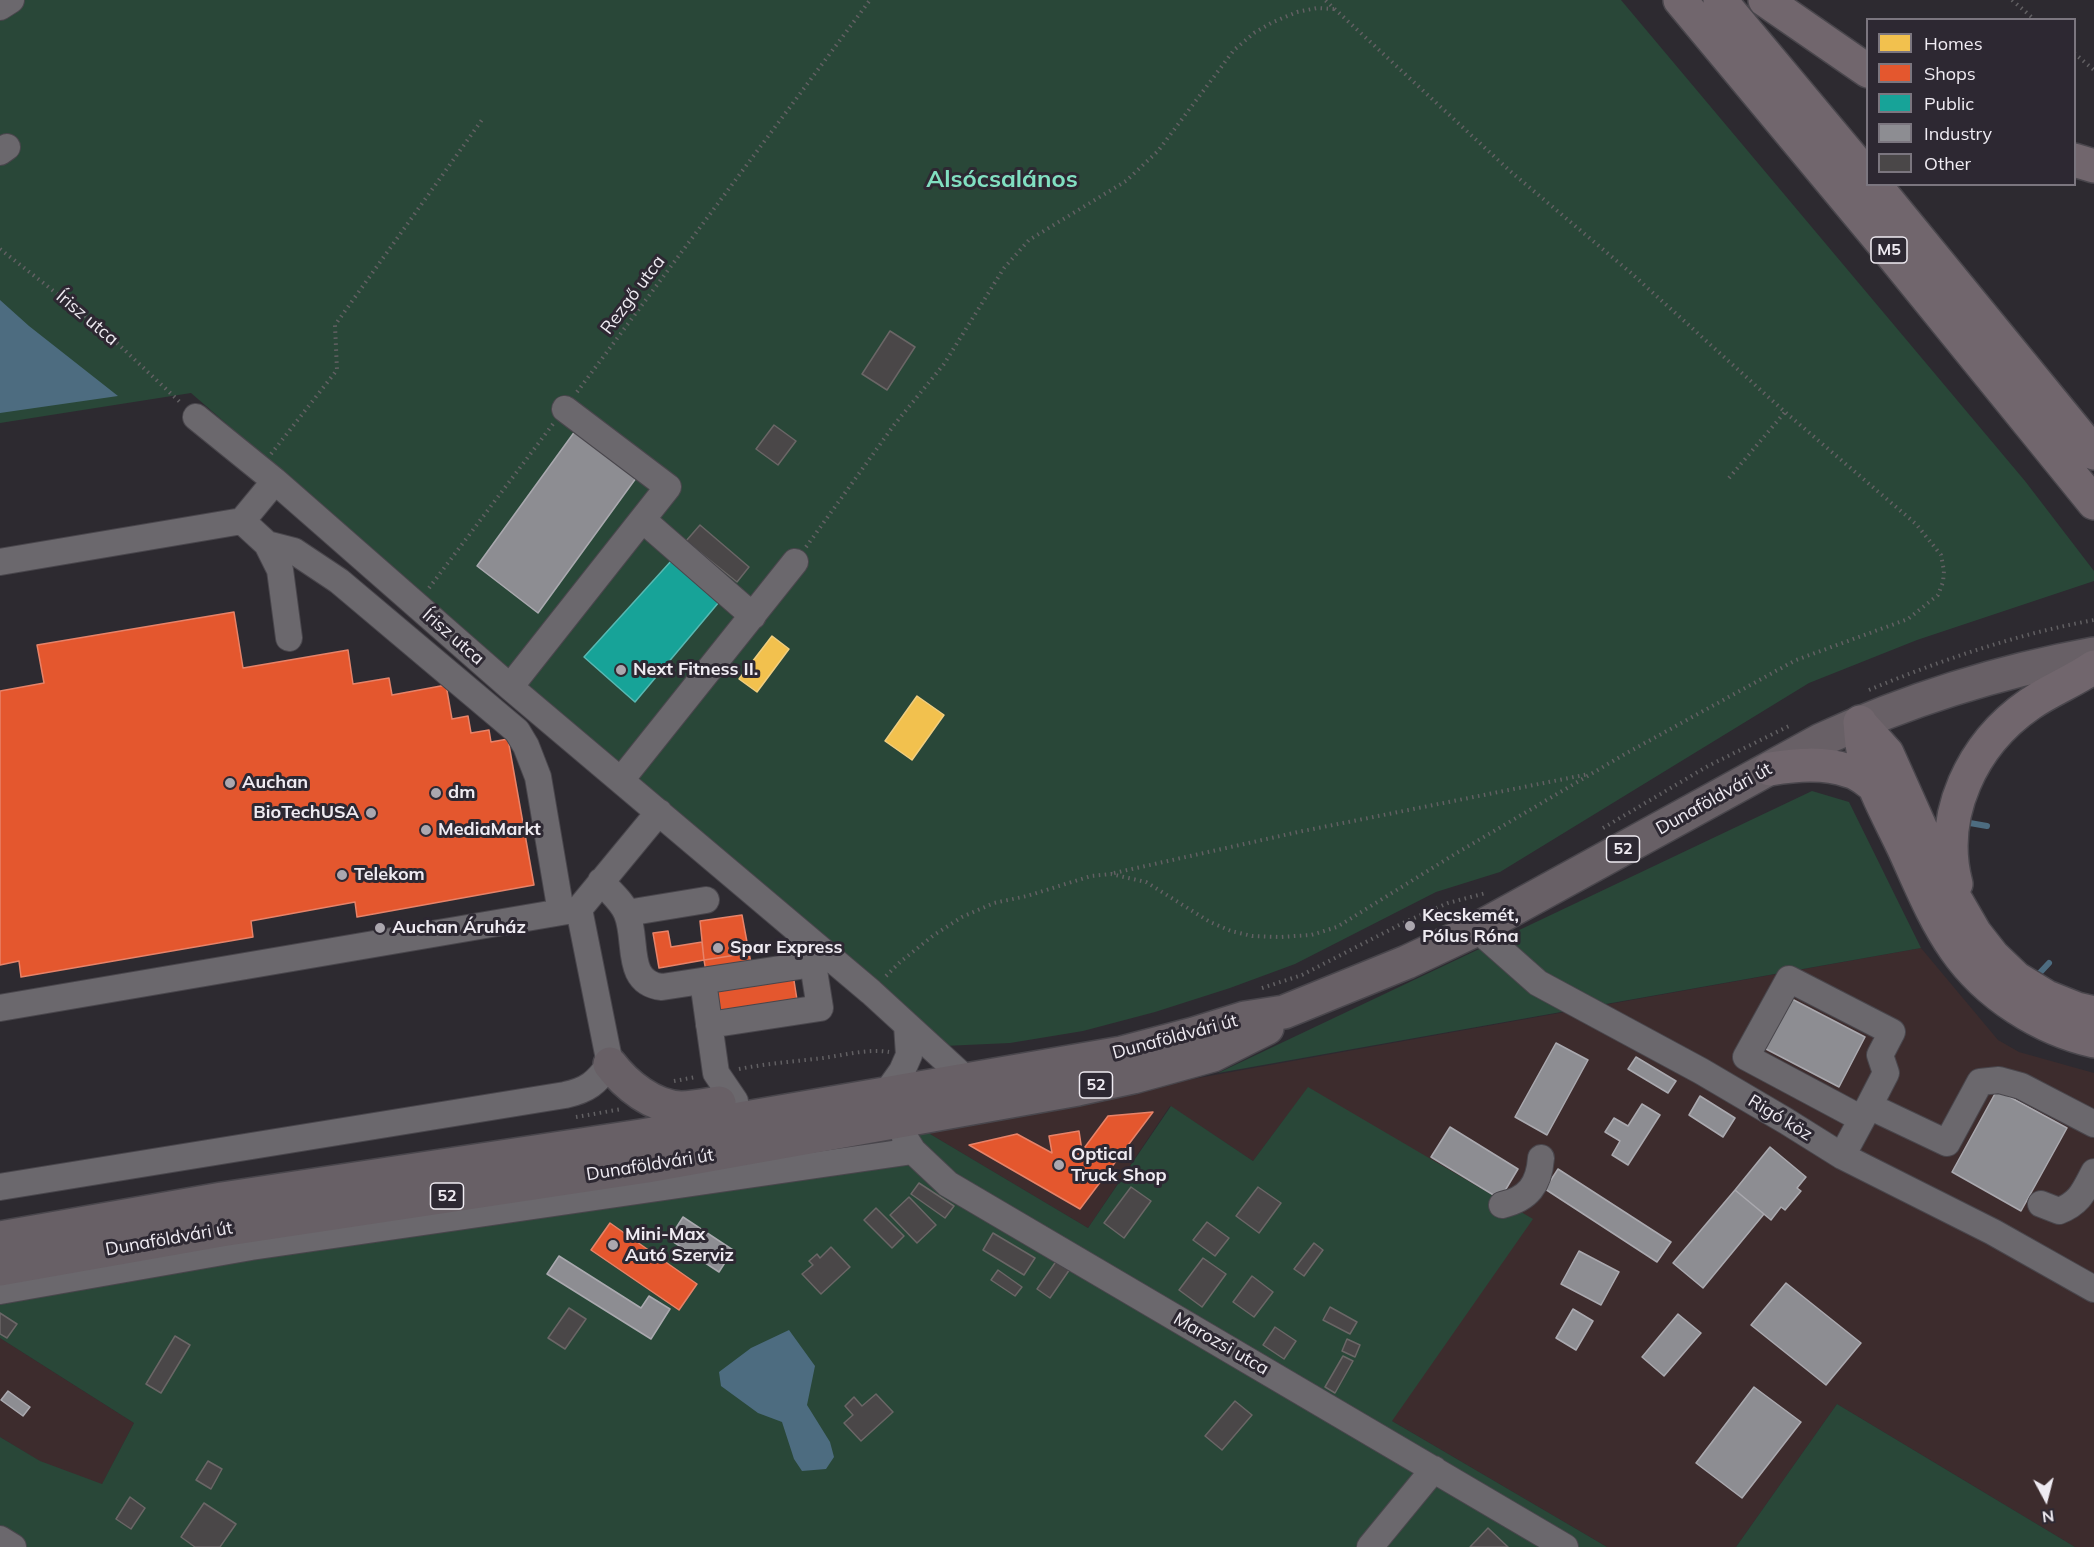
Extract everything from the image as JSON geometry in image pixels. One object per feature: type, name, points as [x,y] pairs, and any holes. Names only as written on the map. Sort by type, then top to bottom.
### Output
[{"type":"highway","name":"M5","points":[[1680,0],[1885,246],[2094,503]]},
{"type":"highway","points":[[1720,0],[1866,175]]},
{"type":"highway","points":[[1765,0],[1866,70]]},
{"type":"highway","points":[[2076,161],[2094,166]]},
{"type":"highway","name":"M5","points":[[1876,186],[2094,453]]},
{"type":"highway","points":[[1963,909],[1952,867],[1951,831],[1958,800],[1972,766],[1993,738],[2030,704],[2094,667]]},
{"type":"highway","points":[[1862,707],[1863,752],[1874,785],[1932,909],[1955,949],[1977,975],[2007,1000],[2041,1022],[2076,1037],[2094,1041]]},
{"type":"highway","points":[[1862,707],[1887,753],[1942,876],[1975,933],[1993,957],[2016,978],[2047,997],[2077,1010],[2094,1012]]},
{"type":"highway","points":[[1770,769],[1797,765],[1825,766],[1851,771],[1874,785]]},
{"type":"main road","name":"Dunaföldvári út","points":[[0,1269],[221,1230],[647,1166],[885,1103],[966,1079],[1122,1053],[1245,1018],[1284,1012],[1389,970],[1477,929],[1821,740],[1862,707],[2094,654]]},
{"type":"main road","name":"Dunaföldvári út","points":[[0,1238],[222,1199],[641,1136],[797,1108],[1078,1089],[1213,1055],[1264,1031],[1284,1012]]},
{"type":"main road","points":[[610,1064],[623,1081],[635,1089],[657,1101],[675,1107],[825,1088],[885,1103]]},
{"type":"street","points":[[0,7],[11,0]]},
{"type":"street","points":[[510,687],[668,487],[565,409]]},
{"type":"street","name":"Írisz utca","points":[[196,417],[267,475],[510,687],[871,992],[966,1079]]},
{"type":"street","points":[[242,521],[267,475]]},
{"type":"street","points":[[643,520],[753,616]]},
{"type":"street","points":[[242,521],[267,544],[280,570],[289,638]]},
{"type":"street","points":[[0,562],[242,521]]},
{"type":"street","points":[[0,1187],[565,1095],[587,1089],[610,1064],[538,777],[522,738],[511,724],[339,581],[294,551],[267,544]]},
{"type":"street","points":[[621,780],[795,562]]},
{"type":"street","points":[[0,1008],[570,910],[601,881],[659,812]]},
{"type":"street","points":[[601,881],[627,913],[637,972],[651,986],[662,987],[813,964],[820,1008],[709,1025]]},
{"type":"street","points":[[627,913],[705,900]]},
{"type":"street","name":"Rigó köz","points":[[1477,929],[1538,983],[1701,1071],[1786,1120],[1842,1156],[1993,1232],[2094,1289]]},
{"type":"street","points":[[1842,1156],[1865,1112],[1886,1073],[1880,1055],[1892,1032],[1789,979],[1746,1057],[1865,1112],[1947,1143],[1980,1082],[1998,1080],[2021,1086],[2094,1124]]},
{"type":"street","points":[[703,981],[716,1073],[735,1101]]},
{"type":"street","points":[[885,1103],[909,1055],[907,1025]]},
{"type":"street","name":"Marozsi utca","points":[[885,1103],[913,1151],[948,1184],[1565,1547]]},
{"type":"street","points":[[0,1291],[263,1245],[913,1151]]},
{"type":"street","points":[[1502,1205],[1516,1202],[1534,1186],[1540,1172],[1541,1158]]},
{"type":"street","points":[[2041,1204],[2059,1211],[2071,1206],[2082,1195],[2094,1172]]},
{"type":"street","points":[[1370,1547],[1434,1469]]},
{"type":"street","points":[[0,1539],[13,1547]]},
{"type":"path","name":"Rezgő utca","points":[[416,605],[870,0]]},
{"type":"path","points":[[1111,874],[1146,882],[1210,922],[1231,931],[1252,936],[1311,935],[1337,927],[1455,854],[1592,774],[1796,660],[1908,619],[1938,595],[1943,582],[1944,571],[1941,555],[1916,524],[1785,412],[1631,273],[1510,171],[1325,0]]},
{"type":"path","points":[[2012,0],[2033,18]]},
{"type":"path","points":[[795,562],[894,425],[944,364],[1005,268],[1029,240],[1126,181],[1158,152],[1234,50],[1254,33],[1297,12],[1317,8],[1336,9]]},
{"type":"path","points":[[2076,55],[2094,70]]},
{"type":"path","points":[[267,475],[337,370],[335,325],[484,117]]},
{"type":"path","name":"Írisz utca","points":[[0,249],[21,263],[102,329],[196,417]]},
{"type":"path","points":[[1729,478],[1785,412]]},
{"type":"path","points":[[1862,707],[1914,671],[2056,627],[2094,620]]},
{"type":"path","points":[[1598,831],[1708,766],[1798,722]]},
{"type":"path","points":[[871,992],[900,962],[934,935],[962,917],[994,903],[1027,896],[1091,876],[1111,874],[1298,832],[1592,774]]},
{"type":"path","points":[[1260,989],[1302,975],[1405,922],[1448,903],[1487,893]]},
{"type":"shaded area","points":[[1921,948],[1998,1040],[2019,1052],[2094,1073],[2094,1547],[2075,1547],[1837,1404],[1736,1547],[1607,1547],[1392,1421],[1308,1088],[1253,1161],[1170,1106],[1088,1228],[920,1128]]},
{"type":"shaded area","points":[[0,1338],[134,1423],[96,1496],[0,1437]]},
{"type":"green space","points":[[0,0],[1621,0],[2025,481],[2094,571],[2094,581],[1917,640],[1809,683],[1500,872],[1436,892],[1295,964],[1155,1012],[1083,1031],[1010,1043],[944,1046],[191,393],[0,423]]},
{"type":"green space","points":[[1812,791],[1849,802],[1921,948],[1218,1073]]},
{"type":"green space","points":[[1308,1087],[1533,1219],[1392,1421],[1607,1547],[0,1547],[0,1437],[40,1461],[102,1484],[134,1423],[0,1338],[0,1285],[920,1128],[1088,1228],[1171,1106],[1253,1161]]},
{"type":"green space","points":[[1837,1404],[2075,1547],[1736,1547]]},
{"type":"water","points":[[0,300],[29,326],[118,396],[0,413]]},
{"type":"water","points":[[789,1330],[815,1366],[807,1405],[830,1442],[834,1457],[826,1469],[802,1471],[794,1459],[782,1422],[758,1413],[721,1386],[719,1372],[751,1348]]},
{"type":"building: Homes","points":[[772,636],[789,649],[757,692],[739,679]]},
{"type":"building: Homes","points":[[917,696],[944,715],[912,760],[885,741]]},
{"type":"building: Shops","points":[[234,612],[243,668],[348,650],[353,684],[389,678],[392,695],[446,685],[452,719],[468,716],[471,733],[489,730],[491,742],[508,739],[534,885],[357,917],[355,902],[251,921],[253,937],[21,977],[19,961],[0,965],[0,691],[44,683],[37,645]]},
{"type":"building: Shops","points":[[742,915],[749,953],[704,960],[700,921]]},
{"type":"building: Shops","points":[[668,931],[671,947],[702,942],[704,960],[659,968],[653,933]]},
{"type":"building: Shops","points":[[749,953],[753,974],[792,968],[798,1006],[714,1020],[704,960]]},
{"type":"building: Shops","name":"Optical Truck Shop","points":[[1153,1112],[1080,1209],[969,1145],[1017,1134],[1052,1153],[1049,1136],[1079,1131],[1082,1151],[1108,1116]]},
{"type":"building: Shops","points":[[610,1223],[697,1284],[679,1310],[591,1250]]},
{"type":"building: Public","points":[[672,560],[719,602],[635,702],[584,657]]},
{"type":"building: Industry","points":[[578,427],[639,474],[538,613],[477,566]]},
{"type":"building: Industry","points":[[1790,998],[1865,1037],[1839,1087],[1764,1048]]},
{"type":"building: Industry","points":[[1556,1043],[1588,1060],[1547,1135],[1515,1117]]},
{"type":"building: Industry","points":[[1636,1057],[1676,1081],[1668,1093],[1628,1069]]},
{"type":"building: Industry","points":[[1997,1090],[2067,1128],[2021,1211],[1952,1172]]},
{"type":"building: Industry","points":[[1700,1096],[1735,1118],[1723,1137],[1689,1115]]},
{"type":"building: Industry","points":[[1642,1104],[1660,1115],[1628,1165],[1612,1155],[1620,1141],[1605,1132],[1614,1118],[1628,1126]]},
{"type":"building: Industry","points":[[1450,1127],[1518,1169],[1500,1199],[1431,1157]]},
{"type":"building: Industry","points":[[1770,1147],[1806,1177],[1797,1188],[1801,1191],[1785,1210],[1781,1207],[1771,1220],[1735,1190]]},
{"type":"building: Industry","points":[[1558,1169],[1671,1242],[1657,1262],[1545,1189]]},
{"type":"building: Industry","points":[[1735,1190],[1764,1214],[1703,1288],[1673,1263]]},
{"type":"building: Industry","points":[[683,1217],[733,1250],[719,1272],[669,1239]]},
{"type":"building: Industry","points":[[1579,1251],[1619,1272],[1601,1305],[1561,1284]]},
{"type":"building: Industry","points":[[559,1256],[641,1308],[649,1296],[670,1309],[651,1339],[547,1274]]},
{"type":"building: Industry","points":[[1786,1283],[1861,1343],[1826,1385],[1751,1325]]},
{"type":"building: Industry","points":[[1573,1309],[1593,1321],[1576,1350],[1556,1338]]},
{"type":"building: Industry","points":[[1678,1314],[1701,1333],[1664,1376],[1642,1357]]},
{"type":"building: Industry","points":[[1754,1387],[1801,1422],[1742,1498],[1696,1463]]},
{"type":"building: Industry","points":[[8,1391],[30,1407],[23,1416],[1,1400]]},
{"type":"building: Other","points":[[890,331],[915,347],[887,390],[862,374]]},
{"type":"building: Other","points":[[774,425],[796,441],[778,465],[756,449]]},
{"type":"building: Other","points":[[700,525],[749,567],[737,582],[686,541]]},
{"type":"building: Other","points":[[919,1183],[954,1206],[945,1218],[911,1194]]},
{"type":"building: Other","points":[[1131,1187],[1151,1201],[1124,1238],[1104,1223]]},
{"type":"building: Other","points":[[1258,1187],[1281,1203],[1259,1233],[1236,1216]]},
{"type":"building: Other","points":[[909,1197],[936,1225],[917,1243],[890,1215]]},
{"type":"building: Other","points":[[876,1208],[904,1236],[892,1248],[864,1220]]},
{"type":"building: Other","points":[[1207,1222],[1229,1238],[1215,1256],[1193,1240]]},
{"type":"building: Other","points":[[993,1233],[1035,1258],[1024,1275],[983,1250]]},
{"type":"building: Other","points":[[1314,1243],[1323,1250],[1304,1276],[1294,1269]]},
{"type":"building: Other","points":[[831,1247],[850,1267],[821,1294],[802,1274],[813,1265],[809,1261],[817,1254],[820,1258]]},
{"type":"building: Other","points":[[1203,1258],[1226,1274],[1202,1307],[1179,1290]]},
{"type":"building: Other","points":[[1057,1260],[1070,1269],[1050,1298],[1037,1289]]},
{"type":"building: Other","points":[[998,1270],[1022,1287],[1015,1296],[991,1280]]},
{"type":"building: Other","points":[[1252,1276],[1273,1292],[1254,1317],[1233,1302]]},
{"type":"building: Other","points":[[1330,1307],[1357,1322],[1350,1334],[1323,1320]]},
{"type":"building: Other","points":[[569,1308],[586,1319],[565,1349],[548,1338]]},
{"type":"building: Other","points":[[0,1313],[17,1324],[7,1338],[0,1334]]},
{"type":"building: Other","points":[[1275,1327],[1296,1341],[1284,1359],[1263,1345]]},
{"type":"building: Other","points":[[175,1336],[190,1345],[161,1393],[146,1384]]},
{"type":"building: Other","points":[[1347,1339],[1360,1345],[1355,1357],[1342,1351]]},
{"type":"building: Other","points":[[1343,1356],[1353,1361],[1335,1393],[1325,1387]]},
{"type":"building: Other","points":[[876,1394],[893,1412],[861,1441],[844,1423],[853,1415],[845,1406],[854,1397],[862,1406]]},
{"type":"building: Other","points":[[1235,1401],[1252,1415],[1222,1450],[1205,1436]]},
{"type":"building: Other","points":[[208,1461],[222,1469],[211,1489],[196,1480]]},
{"type":"building: Other","points":[[130,1497],[145,1508],[131,1529],[116,1519]]},
{"type":"building: Other","points":[[204,1503],[236,1524],[220,1547],[195,1547],[181,1537]]},
{"type":"building: Other","points":[[1488,1528],[1508,1547],[1470,1547]]},
{"type":"waterway","points":[[1964,822],[1987,826]]},
{"type":"waterway","points":[[2035,978],[2049,963]]},
{"type":"place","name":"Next Fitness II.","points":[[621,670]]},
{"type":"place","name":"Auchan","points":[[230,783]]},
{"type":"place","name":"dm","points":[[436,793]]},
{"type":"place","name":"BioTechUSA","points":[[371,813]]},
{"type":"place","name":"MediaMarkt","points":[[426,830]]},
{"type":"place","name":"Telekom","points":[[342,875]]},
{"type":"place","name":"Kecskemét, Pólus Róna","points":[[1410,926]]},
{"type":"place","name":"Auchan Áruház","points":[[380,928]]},
{"type":"place","name":"Spar Express","points":[[718,948]]},
{"type":"place","name":"Optical Truck Shop","points":[[1059,1165]]},
{"type":"place","name":"Mini-Max Autó Szerviz","points":[[613,1245]]},
{"type":"district","name":"Alsócsalános","points":[[1002,180]]}]
